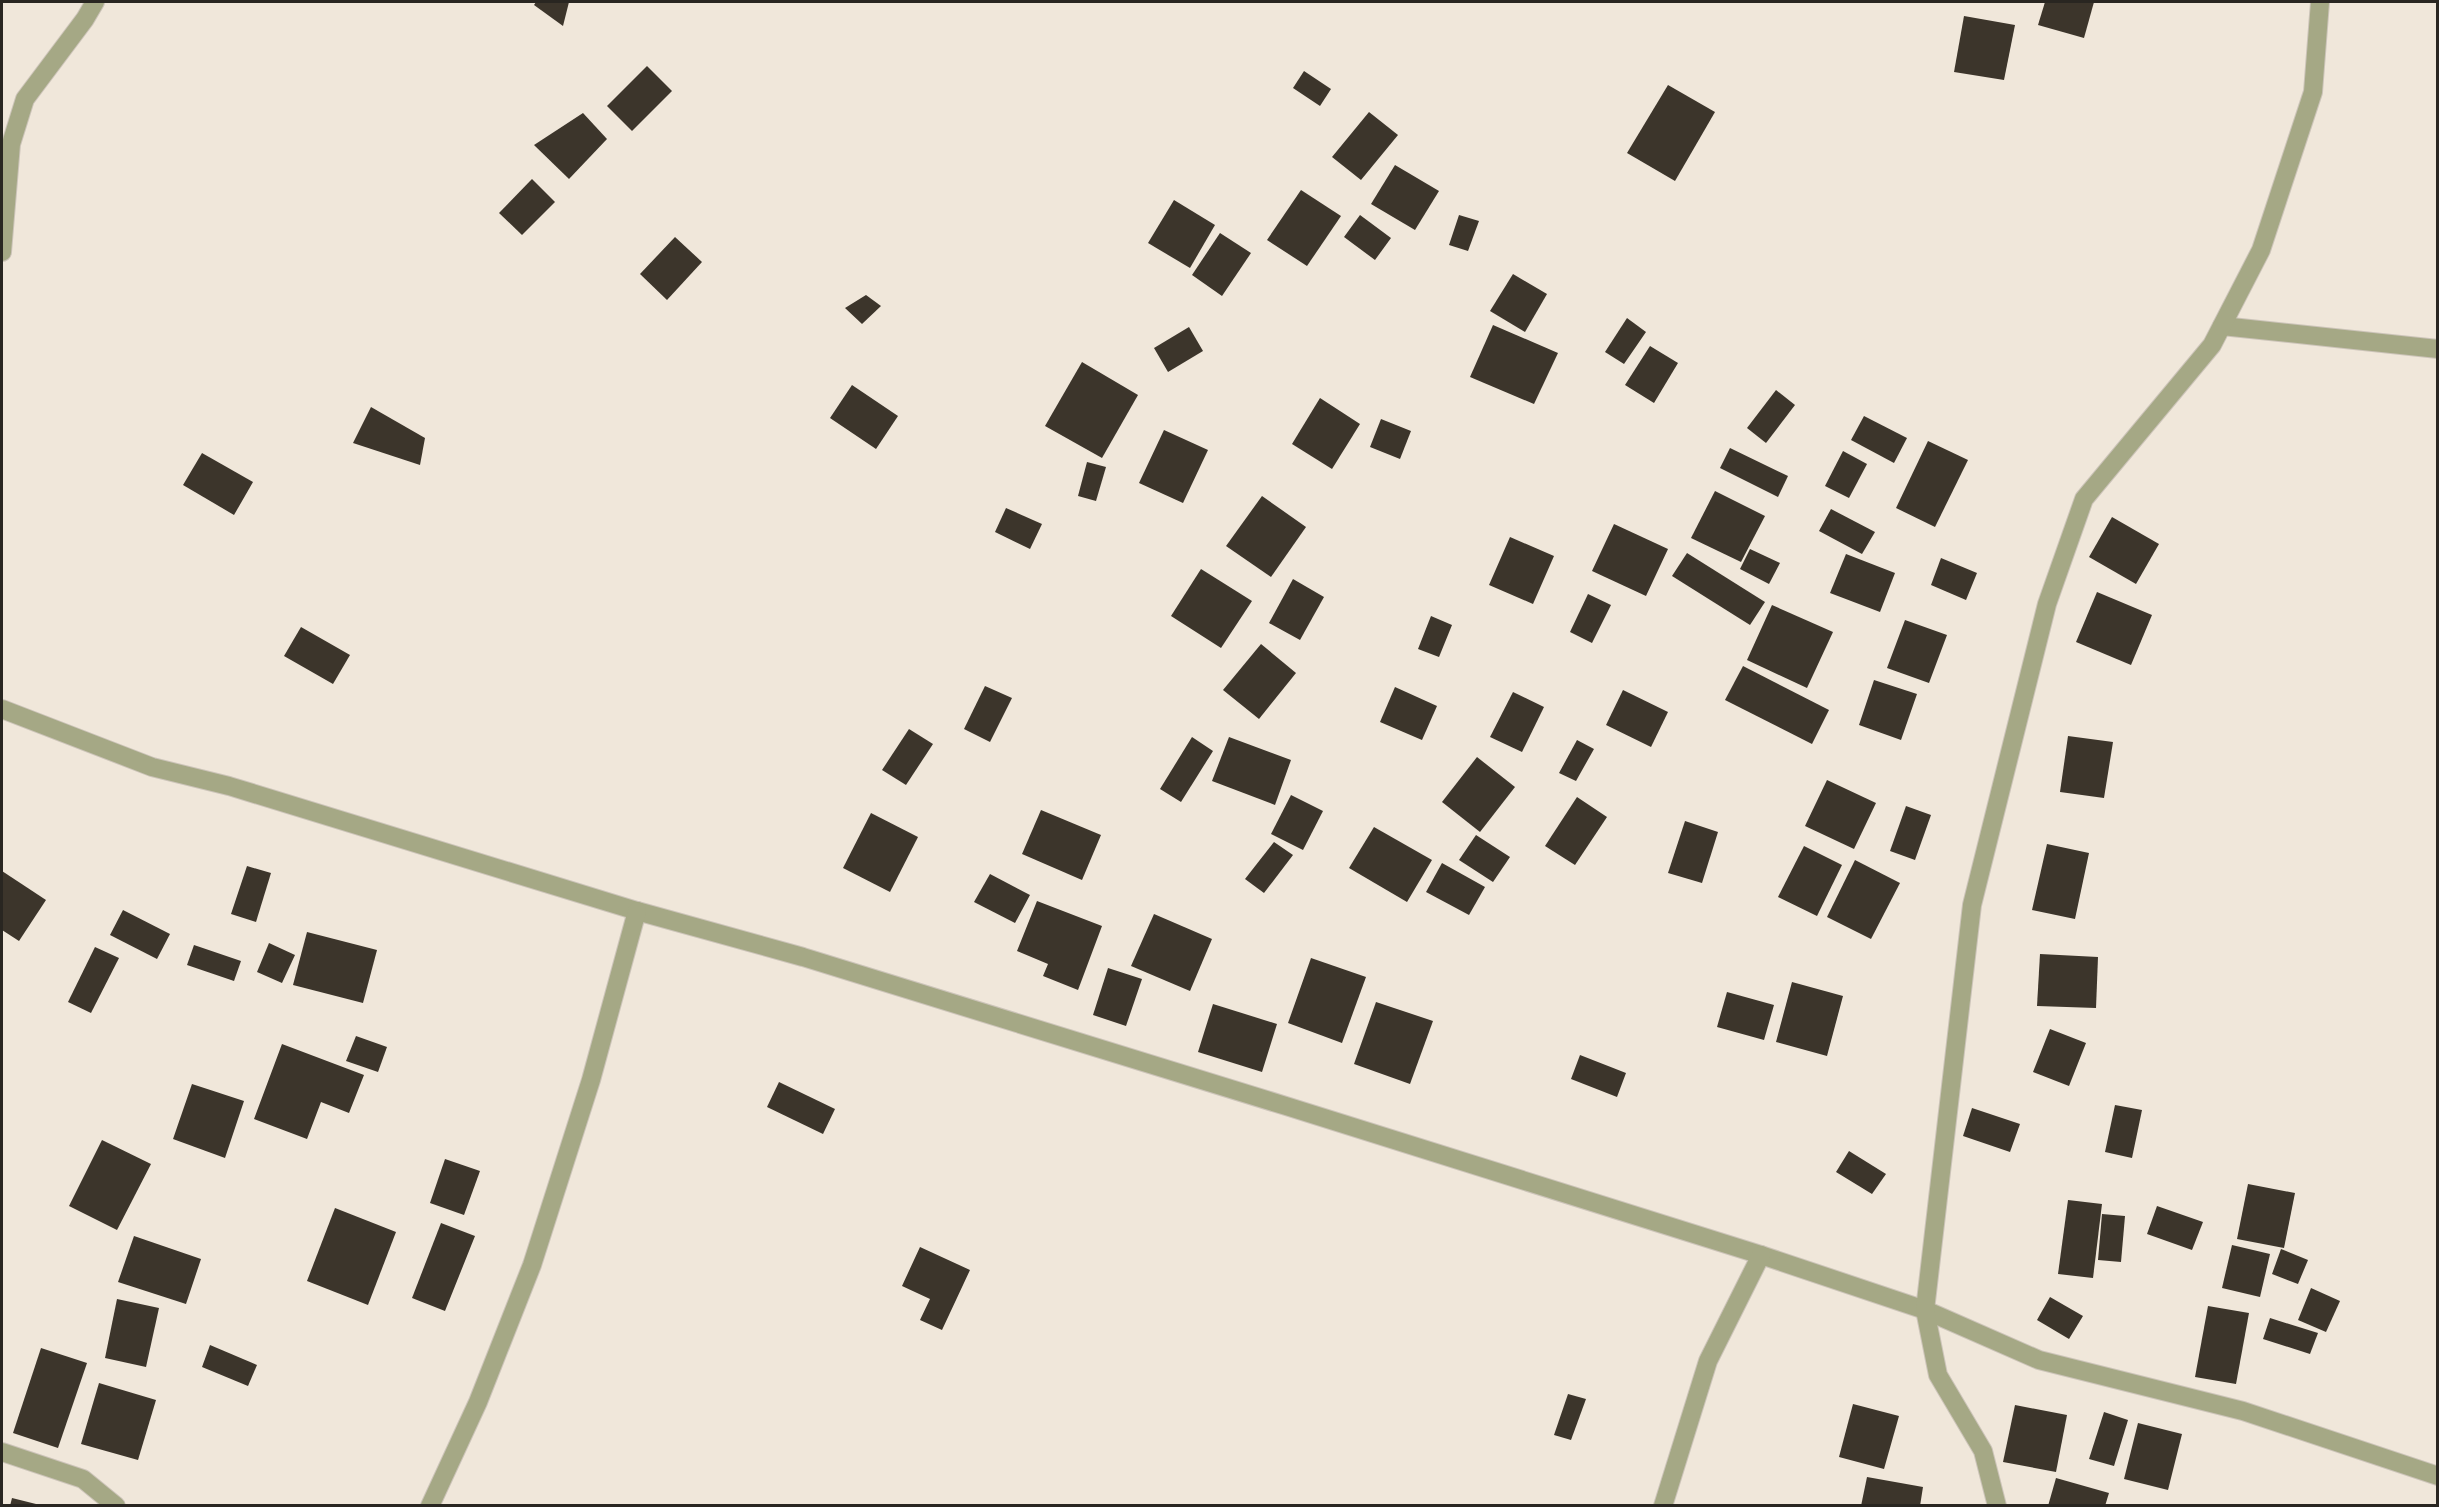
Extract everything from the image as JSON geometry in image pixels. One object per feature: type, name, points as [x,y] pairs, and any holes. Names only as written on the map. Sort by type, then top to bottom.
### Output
[{"type":"street","points":[[2,252],[11,144],[25,99],[85,19],[95,2]]},
{"type":"street","points":[[1997,1506],[1983,1451],[1938,1375],[1924,1310],[1971,905],[2047,604],[2084,499],[2212,345],[2261,250],[2313,92],[2320,2]]},
{"type":"street","points":[[2222,326],[2438,349]]},
{"type":"street","points":[[2,709],[152,767],[230,786],[637,911],[803,957],[1761,1256],[1924,1310],[2039,1360],[2243,1411],[2438,1476]]},
{"type":"street","points":[[430,1506],[478,1402],[532,1265],[591,1080],[637,911]]},
{"type":"street","points":[[1663,1506],[1708,1361],[1761,1256]]},
{"type":"street","points":[[2,1452],[83,1479],[116,1506]]},
{"type":"building","points":[[536,2],[569,2],[563,26],[534,5]]},
{"type":"building","points":[[2045,2],[2094,2],[2084,38],[2038,25]]},
{"type":"building","points":[[1964,16],[2015,25],[2004,80],[1954,72]]},
{"type":"building","points":[[647,66],[672,91],[632,131],[607,106]]},
{"type":"building","points":[[1304,71],[1331,89],[1320,106],[1293,88]]},
{"type":"building","points":[[1668,85],[1715,112],[1675,181],[1627,153]]},
{"type":"building","points":[[1369,112],[1398,135],[1361,180],[1332,157]]},
{"type":"building","points":[[583,113],[607,139],[569,179],[534,145]]},
{"type":"building","points":[[1395,165],[1439,191],[1415,230],[1371,204]]},
{"type":"building","points":[[532,179],[555,202],[522,235],[499,213]]},
{"type":"building","points":[[1301,190],[1341,216],[1307,266],[1267,240]]},
{"type":"building","points":[[1174,200],[1215,225],[1190,268],[1148,243]]},
{"type":"building","points":[[1360,215],[1391,238],[1375,260],[1344,237]]},
{"type":"building","points":[[1459,215],[1479,221],[1468,251],[1449,245]]},
{"type":"building","points":[[1220,233],[1251,253],[1222,296],[1192,275]]},
{"type":"building","points":[[675,237],[702,262],[667,300],[640,274]]},
{"type":"building","points":[[1513,274],[1547,294],[1525,332],[1490,311]]},
{"type":"building","points":[[866,295],[881,306],[862,324],[845,308]]},
{"type":"building","points":[[1627,318],[1646,332],[1624,364],[1605,352]]},
{"type":"building","points":[[1493,325],[1558,353],[1534,404],[1470,377]]},
{"type":"building","points":[[1189,327],[1203,351],[1168,372],[1154,348]]},
{"type":"building","points":[[1650,346],[1678,363],[1654,403],[1625,385]]},
{"type":"building","points":[[1082,362],[1138,395],[1102,458],[1045,426]]},
{"type":"building","points":[[852,385],[898,416],[876,449],[830,418]]},
{"type":"building","points":[[1776,390],[1795,405],[1766,443],[1747,428]]},
{"type":"building","points":[[1320,398],[1360,424],[1332,469],[1292,444]]},
{"type":"building","points":[[371,407],[425,438],[420,465],[353,443]]},
{"type":"building","points":[[1864,416],[1907,438],[1894,463],[1851,440]]},
{"type":"building","points":[[1381,419],[1411,431],[1400,459],[1370,447]]},
{"type":"building","points":[[1164,430],[1208,450],[1183,503],[1139,483]]},
{"type":"building","points":[[1928,441],[1968,460],[1935,527],[1896,508]]},
{"type":"building","points":[[1730,448],[1788,476],[1778,497],[1720,468]]},
{"type":"building","points":[[1843,451],[1867,464],[1849,498],[1825,486]]},
{"type":"building","points":[[202,453],[253,482],[234,515],[183,485]]},
{"type":"building","points":[[1087,462],[1106,467],[1096,501],[1078,496]]},
{"type":"building","points":[[1715,491],[1765,516],[1741,562],[1691,538]]},
{"type":"building","points":[[1262,496],[1306,527],[1271,577],[1226,546]]},
{"type":"building","points":[[1006,508],[1042,524],[1030,549],[995,532]]},
{"type":"building","points":[[1831,509],[1875,532],[1862,554],[1819,531]]},
{"type":"building","points":[[2112,517],[2159,544],[2136,584],[2089,557]]},
{"type":"building","points":[[1614,524],[1668,549],[1646,596],[1592,571]]},
{"type":"building","points":[[1510,537],[1554,556],[1533,604],[1489,585]]},
{"type":"building","points":[[1750,549],[1780,563],[1769,584],[1740,569]]},
{"type":"building","points":[[1687,553],[1765,602],[1750,625],[1672,576]]},
{"type":"building","points":[[1846,554],[1895,573],[1880,612],[1830,593]]},
{"type":"building","points":[[1941,558],[1977,573],[1966,600],[1931,585]]},
{"type":"building","points":[[1201,569],[1252,601],[1221,648],[1171,616]]},
{"type":"building","points":[[1293,579],[1324,597],[1300,640],[1269,623]]},
{"type":"building","points":[[2097,592],[2152,615],[2131,665],[2076,642]]},
{"type":"building","points":[[1588,594],[1611,605],[1592,643],[1570,632]]},
{"type":"building","points":[[1772,605],[1833,632],[1807,688],[1747,660]]},
{"type":"building","points":[[1431,616],[1452,625],[1439,657],[1418,649]]},
{"type":"building","points":[[1905,620],[1947,635],[1929,683],[1887,668]]},
{"type":"building","points":[[301,627],[350,655],[333,684],[284,656]]},
{"type":"building","points":[[1261,644],[1296,673],[1259,719],[1223,690]]},
{"type":"building","points":[[1743,666],[1829,710],[1812,744],[1725,700]]},
{"type":"building","points":[[1874,680],[1917,694],[1901,740],[1859,725]]},
{"type":"building","points":[[985,686],[1012,698],[990,742],[964,729]]},
{"type":"building","points":[[1395,687],[1437,706],[1422,740],[1380,722]]},
{"type":"building","points":[[1623,690],[1668,712],[1651,747],[1606,725]]},
{"type":"building","points":[[1513,692],[1544,707],[1522,752],[1490,737]]},
{"type":"building","points":[[909,729],[933,744],[906,785],[882,770]]},
{"type":"building","points":[[2068,736],[2113,742],[2104,798],[2060,792]]},
{"type":"building","points":[[1192,737],[1213,751],[1181,802],[1160,789]]},
{"type":"building","points":[[1229,737],[1291,760],[1275,805],[1212,781]]},
{"type":"building","points":[[1577,740],[1594,749],[1576,781],[1559,773]]},
{"type":"building","points":[[1477,757],[1515,787],[1480,832],[1442,802]]},
{"type":"building","points":[[1827,780],[1876,803],[1854,849],[1805,826]]},
{"type":"building","points":[[1291,795],[1323,811],[1303,850],[1271,834]]},
{"type":"building","points":[[1577,797],[1607,817],[1575,865],[1545,846]]},
{"type":"building","points":[[1906,806],[1931,815],[1915,860],[1890,851]]},
{"type":"building","points":[[1041,810],[1101,835],[1082,880],[1022,854]]},
{"type":"building","points":[[871,813],[918,837],[890,892],[843,868]]},
{"type":"building","points":[[1685,821],[1718,832],[1702,883],[1668,873]]},
{"type":"building","points":[[1374,827],[1432,860],[1407,902],[1349,868]]},
{"type":"building","points":[[1476,835],[1510,857],[1493,882],[1459,860]]},
{"type":"building","points":[[1274,842],[1293,855],[1264,893],[1245,879]]},
{"type":"building","points":[[2047,844],[2089,853],[2075,919],[2032,910]]},
{"type":"building","points":[[1804,846],[1842,865],[1817,916],[1778,897]]},
{"type":"building","points":[[1855,860],[1900,883],[1871,939],[1827,917]]},
{"type":"building","points":[[1442,863],[1485,887],[1469,915],[1426,892]]},
{"type":"building","points":[[247,866],[271,873],[256,922],[231,914]]},
{"type":"building","points":[[2,871],[46,900],[19,941],[2,930]]},
{"type":"building","points":[[990,874],[1030,895],[1015,923],[974,902]]},
{"type":"building","points":[[1037,901],[1102,926],[1078,990],[1043,976],[1048,964],[1017,951]]},
{"type":"building","points":[[123,910],[170,934],[157,959],[110,935]]},
{"type":"building","points":[[1154,914],[1212,939],[1190,991],[1131,966]]},
{"type":"building","points":[[307,932],[377,950],[363,1003],[293,985]]},
{"type":"building","points":[[269,943],[295,955],[282,983],[257,972]]},
{"type":"building","points":[[194,945],[241,961],[234,981],[187,965]]},
{"type":"building","points":[[95,947],[119,958],[91,1013],[68,1002]]},
{"type":"building","points":[[2040,954],[2098,957],[2096,1008],[2037,1006]]},
{"type":"building","points":[[1311,958],[1366,977],[1342,1043],[1288,1023]]},
{"type":"building","points":[[1108,968],[1142,979],[1126,1026],[1093,1015]]},
{"type":"building","points":[[1792,982],[1843,996],[1827,1056],[1776,1042]]},
{"type":"building","points":[[1727,992],[1774,1005],[1764,1040],[1717,1027]]},
{"type":"building","points":[[1376,1002],[1433,1021],[1410,1084],[1354,1064]]},
{"type":"building","points":[[1213,1004],[1277,1024],[1262,1072],[1198,1052]]},
{"type":"building","points":[[2050,1029],[2086,1043],[2069,1086],[2033,1072]]},
{"type":"building","points":[[356,1036],[387,1047],[378,1072],[346,1061]]},
{"type":"building","points":[[282,1044],[364,1075],[349,1113],[321,1102],[307,1139],[254,1119]]},
{"type":"building","points":[[1580,1055],[1626,1073],[1617,1097],[1571,1079]]},
{"type":"building","points":[[779,1082],[835,1109],[823,1134],[767,1107]]},
{"type":"building","points":[[192,1084],[244,1101],[225,1158],[173,1139]]},
{"type":"building","points":[[2115,1105],[2142,1110],[2132,1158],[2105,1152]]},
{"type":"building","points":[[1972,1108],[2020,1124],[2010,1152],[1963,1136]]},
{"type":"building","points":[[102,1140],[151,1164],[117,1230],[69,1206]]},
{"type":"building","points":[[1849,1151],[1886,1174],[1872,1194],[1836,1172]]},
{"type":"building","points":[[445,1159],[480,1171],[464,1215],[430,1203]]},
{"type":"building","points":[[2248,1184],[2295,1193],[2284,1248],[2237,1239]]},
{"type":"building","points":[[2068,1200],[2102,1204],[2093,1278],[2058,1274]]},
{"type":"building","points":[[2157,1206],[2203,1222],[2192,1250],[2147,1234]]},
{"type":"building","points":[[335,1208],[396,1232],[368,1305],[307,1281]]},
{"type":"building","points":[[2102,1214],[2125,1216],[2121,1262],[2098,1260]]},
{"type":"building","points":[[441,1223],[475,1236],[445,1311],[412,1298]]},
{"type":"building","points":[[134,1236],[201,1259],[186,1304],[118,1282]]},
{"type":"building","points":[[2232,1245],[2270,1254],[2260,1297],[2222,1288]]},
{"type":"building","points":[[920,1247],[970,1270],[942,1330],[920,1320],[930,1299],[902,1286]]},
{"type":"building","points":[[2281,1249],[2308,1260],[2298,1284],[2272,1274]]},
{"type":"building","points":[[2311,1288],[2340,1301],[2326,1332],[2298,1320]]},
{"type":"building","points":[[2050,1297],[2083,1316],[2069,1339],[2037,1320]]},
{"type":"building","points":[[117,1299],[159,1308],[146,1367],[105,1358]]},
{"type":"building","points":[[2208,1306],[2249,1313],[2236,1384],[2195,1377]]},
{"type":"building","points":[[2270,1318],[2318,1333],[2310,1354],[2263,1339]]},
{"type":"building","points":[[210,1345],[257,1365],[248,1386],[202,1367]]},
{"type":"building","points":[[41,1348],[87,1363],[58,1448],[13,1433]]},
{"type":"building","points":[[99,1383],[156,1400],[138,1460],[81,1444]]},
{"type":"building","points":[[1568,1394],[1586,1399],[1571,1440],[1554,1435]]},
{"type":"building","points":[[1853,1404],[1899,1416],[1884,1469],[1839,1457]]},
{"type":"building","points":[[2015,1405],[2067,1415],[2056,1472],[2003,1462]]},
{"type":"building","points":[[2104,1412],[2128,1420],[2114,1466],[2089,1459]]},
{"type":"building","points":[[2138,1423],[2182,1434],[2168,1490],[2124,1479]]},
{"type":"building","points":[[1867,1477],[1923,1487],[1920,1506],[1861,1506]]},
{"type":"building","points":[[2056,1478],[2109,1493],[2105,1506],[2048,1506]]},
{"type":"building","points":[[12,1498],[40,1505],[40,1506],[10,1506]]}]
